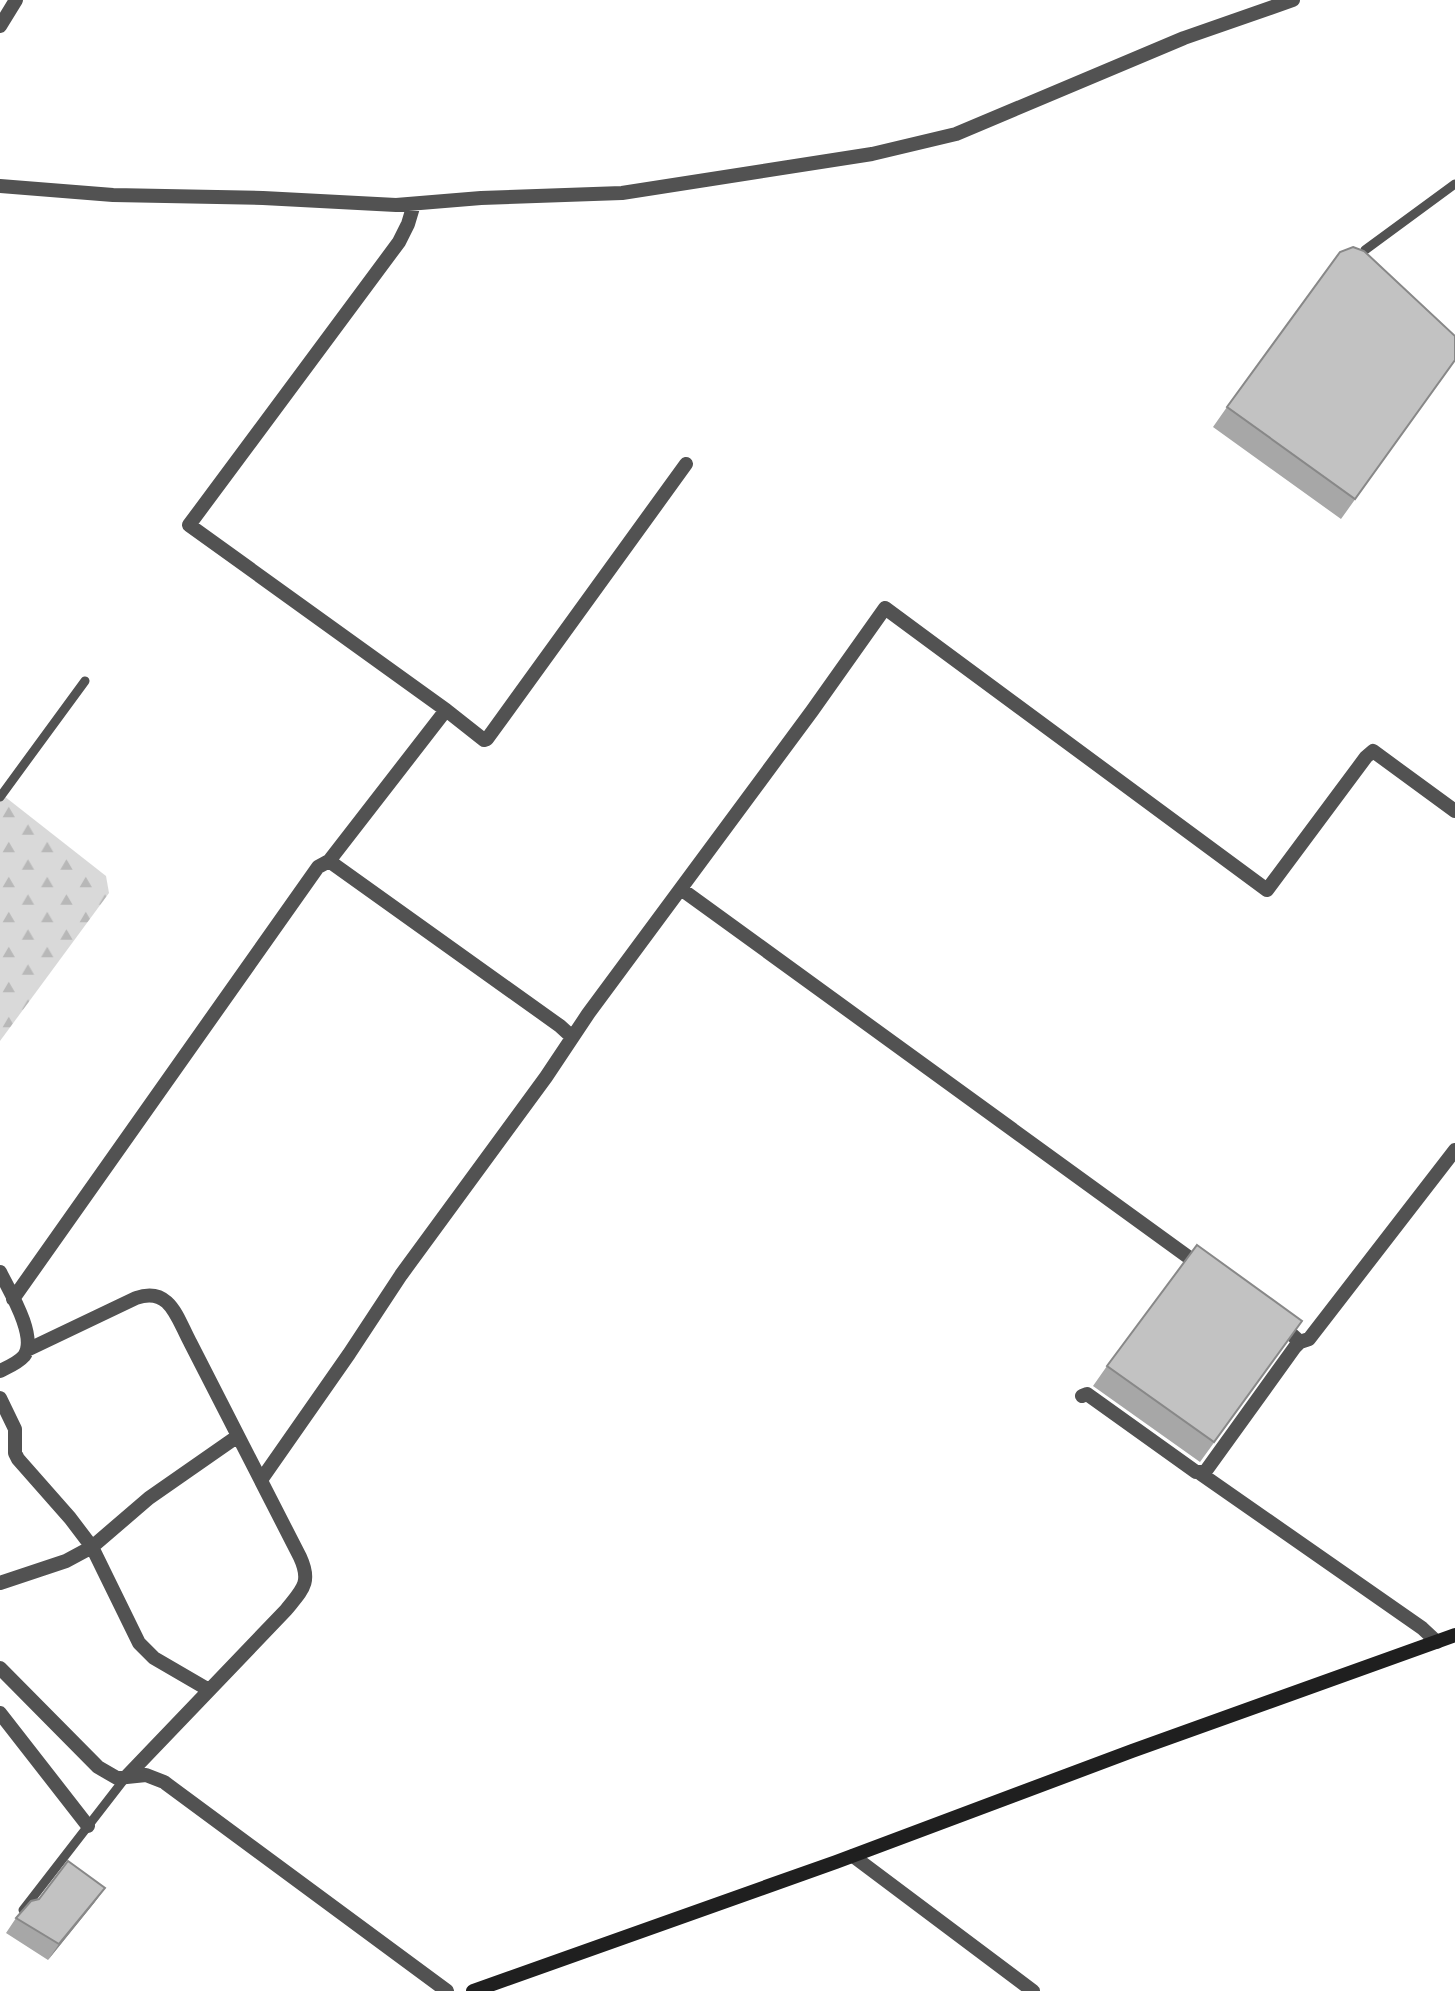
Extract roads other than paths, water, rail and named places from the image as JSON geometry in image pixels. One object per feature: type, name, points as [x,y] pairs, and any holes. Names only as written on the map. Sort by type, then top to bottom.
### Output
[{"type":"street","points":[[0,26],[16,0]]},
{"type":"street","points":[[0,186],[113,195],[263,198],[396,205],[481,198],[622,193],[872,154],[956,134],[1184,38],[1293,0]]},
{"type":"street","points":[[414,204],[399,242],[189,525],[484,740],[686,464]]},
{"type":"street","points":[[261,1480],[401,1275],[547,1077],[572,1037],[884,608],[1267,890],[1373,751],[1455,811]]},
{"type":"street","points":[[13,1299],[318,867],[329,861],[446,710]]},
{"type":"street","points":[[329,861],[572,1037]]},
{"type":"street","points":[[681,889],[1218,1279]]},
{"type":"street","points":[[1201,1474],[1300,1342],[1309,1339],[1455,1150]]},
{"type":"street","points":[[0,1272],[26,1332],[27,1350],[16,1363],[0,1371]]},
{"type":"street","points":[[27,1350],[136,1298],[148,1294],[161,1296],[172,1309],[304,1567],[305,1583],[286,1610],[126,1777]]},
{"type":"street","points":[[1263,1312],[1297,1336],[1300,1342]]},
{"type":"street","points":[[1082,1396],[1087,1394],[1422,1628],[1437,1642]]},
{"type":"street","points":[[0,1398],[15,1429],[18,1459],[92,1547],[139,1643],[154,1658],[209,1690]]},
{"type":"street","points":[[0,1583],[66,1561],[92,1547],[149,1498],[238,1436]]},
{"type":"street","points":[[473,1991],[853,1856],[1132,1751],[1455,1635]]},
{"type":"street","points":[[0,1668],[99,1767],[117,1778],[146,1775],[172,1787],[447,1991]]},
{"type":"street","points":[[0,1713],[88,1826]]},
{"type":"street","points":[[853,1856],[1033,1991]]},
{"type":"lane","points":[[1365,250],[1455,184]]},
{"type":"lane","points":[[0,797],[85,681]]},
{"type":"lane","points":[[23,1910],[126,1777]]}]
